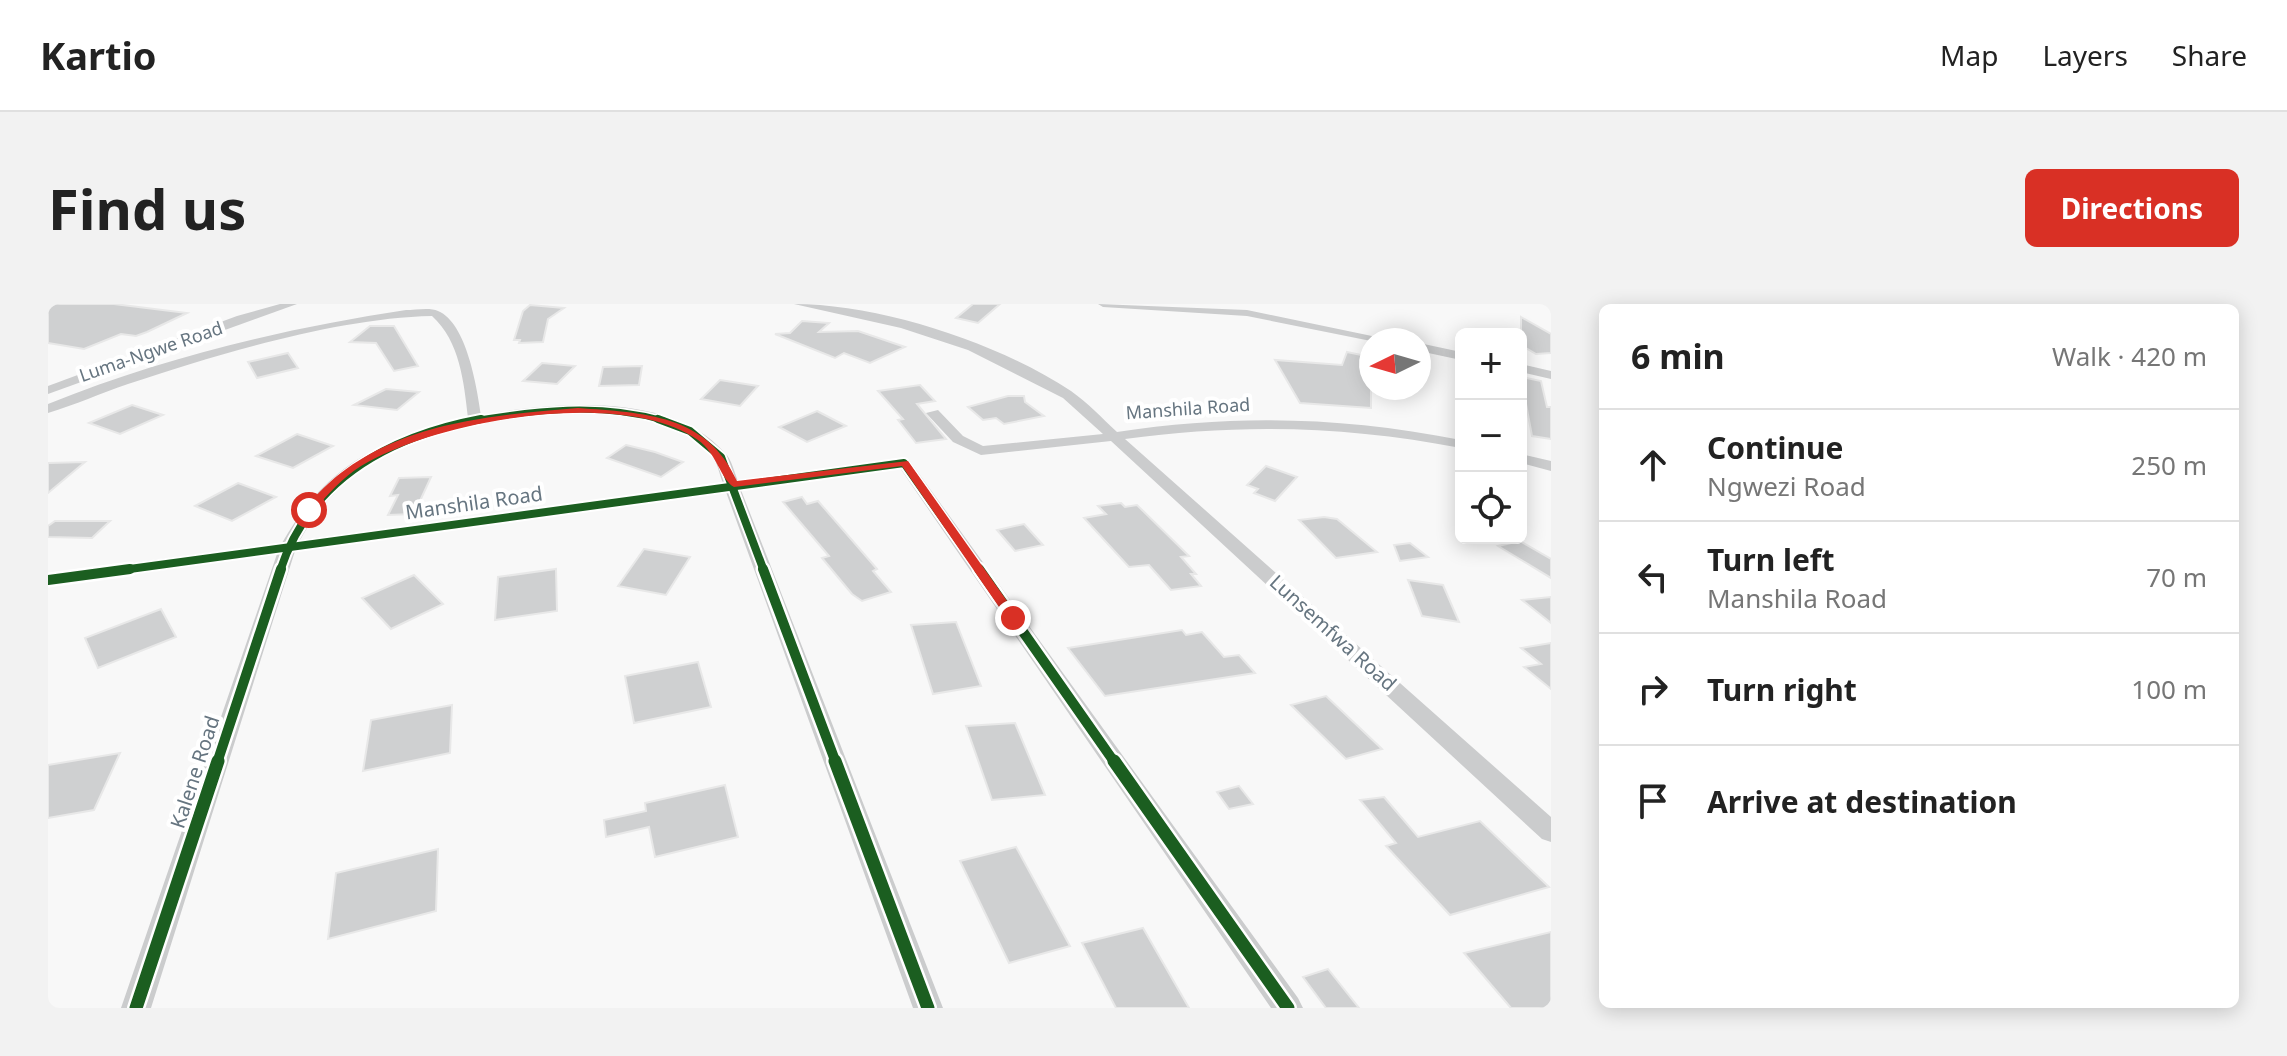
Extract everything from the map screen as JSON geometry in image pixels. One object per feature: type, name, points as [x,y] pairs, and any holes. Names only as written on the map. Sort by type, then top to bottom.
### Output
[{"type":"street","points":[[48,390],[241,318],[292,304]]},
{"type":"street","name":"Lunsemfwa Road","points":[[799,304],[888,320],[981,349],[1055,387],[1115,434],[1551,832]]},
{"type":"street","points":[[1103,304],[1247,313],[1359,335]]},
{"type":"street","name":"Luma-Ngwe Road","points":[[48,409],[113,382],[208,349],[352,313],[404,306],[437,314],[449,328],[464,361],[475,419]]},
{"type":"street","points":[[1431,350],[1455,355]]},
{"type":"street","points":[[1527,369],[1551,375]]},
{"type":"street","name":"Kalene Road","points":[[136,1008],[288,547],[309,510],[328,487],[356,465],[420,435],[475,419],[578,410],[648,416],[701,437],[721,457],[734,484],[928,1008]]},
{"type":"street","name":"Manshila Road","points":[[933,413],[958,439],[981,451],[1209,424],[1345,427],[1455,443]]},
{"type":"street","points":[[1527,460],[1551,466]]},
{"type":"street","name":"Manshila Road","points":[[48,580],[904,463],[1288,1008]]},
{"type":"building","points":[[48,304],[114,304],[187,313],[136,336],[121,334],[84,349],[48,343]]},
{"type":"building","points":[[973,304],[1000,304],[978,323],[956,318]]},
{"type":"building","points":[[530,305],[564,308],[548,319],[543,342],[519,343],[520,340],[514,340],[523,311]]},
{"type":"building","points":[[1521,317],[1551,334],[1551,353],[1536,354],[1527,349],[1527,328],[1521,328]]},
{"type":"building","points":[[802,321],[829,323],[819,332],[858,331],[905,347],[870,363],[844,353],[835,358],[775,334],[790,333]]},
{"type":"building","points":[[370,326],[394,326],[418,366],[394,371],[376,343],[350,342]]},
{"type":"building","points":[[1347,352],[1359,354],[1359,400],[1371,400],[1371,408],[1300,403],[1275,360],[1342,365]]},
{"type":"building","points":[[288,353],[298,368],[257,378],[248,362]]},
{"type":"building","points":[[542,363],[575,366],[557,384],[523,381]]},
{"type":"building","points":[[642,366],[639,385],[599,386],[603,367]]},
{"type":"building","points":[[1527,378],[1541,381],[1547,407],[1551,407],[1551,439],[1532,436],[1527,409]]},
{"type":"building","points":[[720,380],[758,386],[740,406],[701,399]]},
{"type":"building","points":[[920,385],[935,401],[917,404],[946,439],[916,443],[898,420],[903,419],[878,391]]},
{"type":"building","points":[[386,389],[419,392],[397,410],[354,405]]},
{"type":"building","points":[[1008,396],[1024,396],[1025,402],[1044,416],[1004,424],[996,418],[983,420],[968,407]]},
{"type":"building","points":[[132,405],[163,415],[120,434],[89,423]]},
{"type":"building","points":[[817,411],[846,426],[807,442],[779,427]]},
{"type":"building","points":[[297,434],[333,446],[293,468],[256,456]]},
{"type":"building","points":[[626,445],[683,462],[661,477],[607,458]]},
{"type":"building","points":[[85,462],[48,493],[48,463]]},
{"type":"building","points":[[1266,466],[1297,477],[1275,501],[1254,493],[1258,489],[1247,485]]},
{"type":"building","points":[[431,477],[414,514],[388,515],[398,495],[390,496],[399,478]]},
{"type":"building","points":[[238,483],[276,497],[232,521],[195,506]]},
{"type":"building","points":[[802,497],[807,504],[818,501],[877,569],[873,571],[891,592],[862,601],[852,594],[822,558],[829,556],[783,502]]},
{"type":"building","points":[[1121,503],[1125,507],[1137,505],[1189,556],[1181,557],[1196,574],[1191,574],[1201,586],[1171,590],[1149,565],[1129,567],[1084,518],[1106,514],[1098,506]]},
{"type":"building","points":[[1337,519],[1377,552],[1336,558],[1299,520]]},
{"type":"building","points":[[55,521],[110,521],[92,538],[48,537],[48,526]]},
{"type":"building","points":[[1024,524],[1043,545],[1015,551],[997,530]]},
{"type":"building","points":[[1410,543],[1428,557],[1400,561],[1394,545]]},
{"type":"building","points":[[1525,544],[1551,559],[1551,578],[1498,546]]},
{"type":"building","points":[[644,549],[690,557],[666,595],[618,586]]},
{"type":"building","points":[[556,569],[557,611],[495,620],[498,577]]},
{"type":"building","points":[[414,575],[443,604],[391,629],[362,598]]},
{"type":"building","points":[[1408,580],[1443,585],[1459,622],[1422,616]]},
{"type":"building","points":[[1551,597],[1551,623],[1522,600]]},
{"type":"building","points":[[161,609],[176,637],[98,668],[85,638]]},
{"type":"building","points":[[956,622],[981,686],[933,694],[911,625]]},
{"type":"building","points":[[1182,630],[1186,635],[1202,632],[1224,657],[1239,655],[1255,673],[1105,696],[1068,648]]},
{"type":"building","points":[[1551,643],[1551,689],[1524,667],[1541,664],[1521,648]]},
{"type":"building","points":[[698,662],[711,707],[634,723],[625,676]]},
{"type":"building","points":[[1326,696],[1382,749],[1346,759],[1291,705]]},
{"type":"building","points":[[452,705],[450,753],[363,771],[371,720]]},
{"type":"building","points":[[1015,723],[1045,795],[992,800],[966,726]]},
{"type":"building","points":[[120,753],[94,810],[48,818],[48,765]]},
{"type":"building","points":[[725,785],[738,837],[655,857],[649,827],[606,837],[604,820],[646,811],[645,803]]},
{"type":"building","points":[[1239,786],[1253,804],[1229,809],[1217,792]]},
{"type":"building","points":[[1384,797],[1418,837],[1480,821],[1549,887],[1450,915],[1386,846],[1396,843],[1360,800]]},
{"type":"building","points":[[1016,847],[1070,946],[1009,963],[960,861]]},
{"type":"building","points":[[438,849],[436,911],[328,939],[336,873]]},
{"type":"building","points":[[1143,928],[1189,1008],[1116,1008],[1082,943]]},
{"type":"building","points":[[1551,932],[1551,1008],[1511,1008],[1464,953]]},
{"type":"building","points":[[1328,969],[1359,1008],[1326,1008],[1303,977]]},
{"type":"cycle path","points":[[136,1008],[288,547],[309,512],[326,490],[346,472],[390,447],[470,421],[559,409],[642,415],[677,425],[690,431],[721,457],[928,1008]]},
{"type":"cycle path","points":[[48,580],[904,463],[1288,1008]]},
{"type":"route","points":[[309,510],[328,487],[356,465],[420,435],[475,419],[578,410],[648,416],[701,437],[721,457],[734,484],[904,463],[1013,618]]}]
